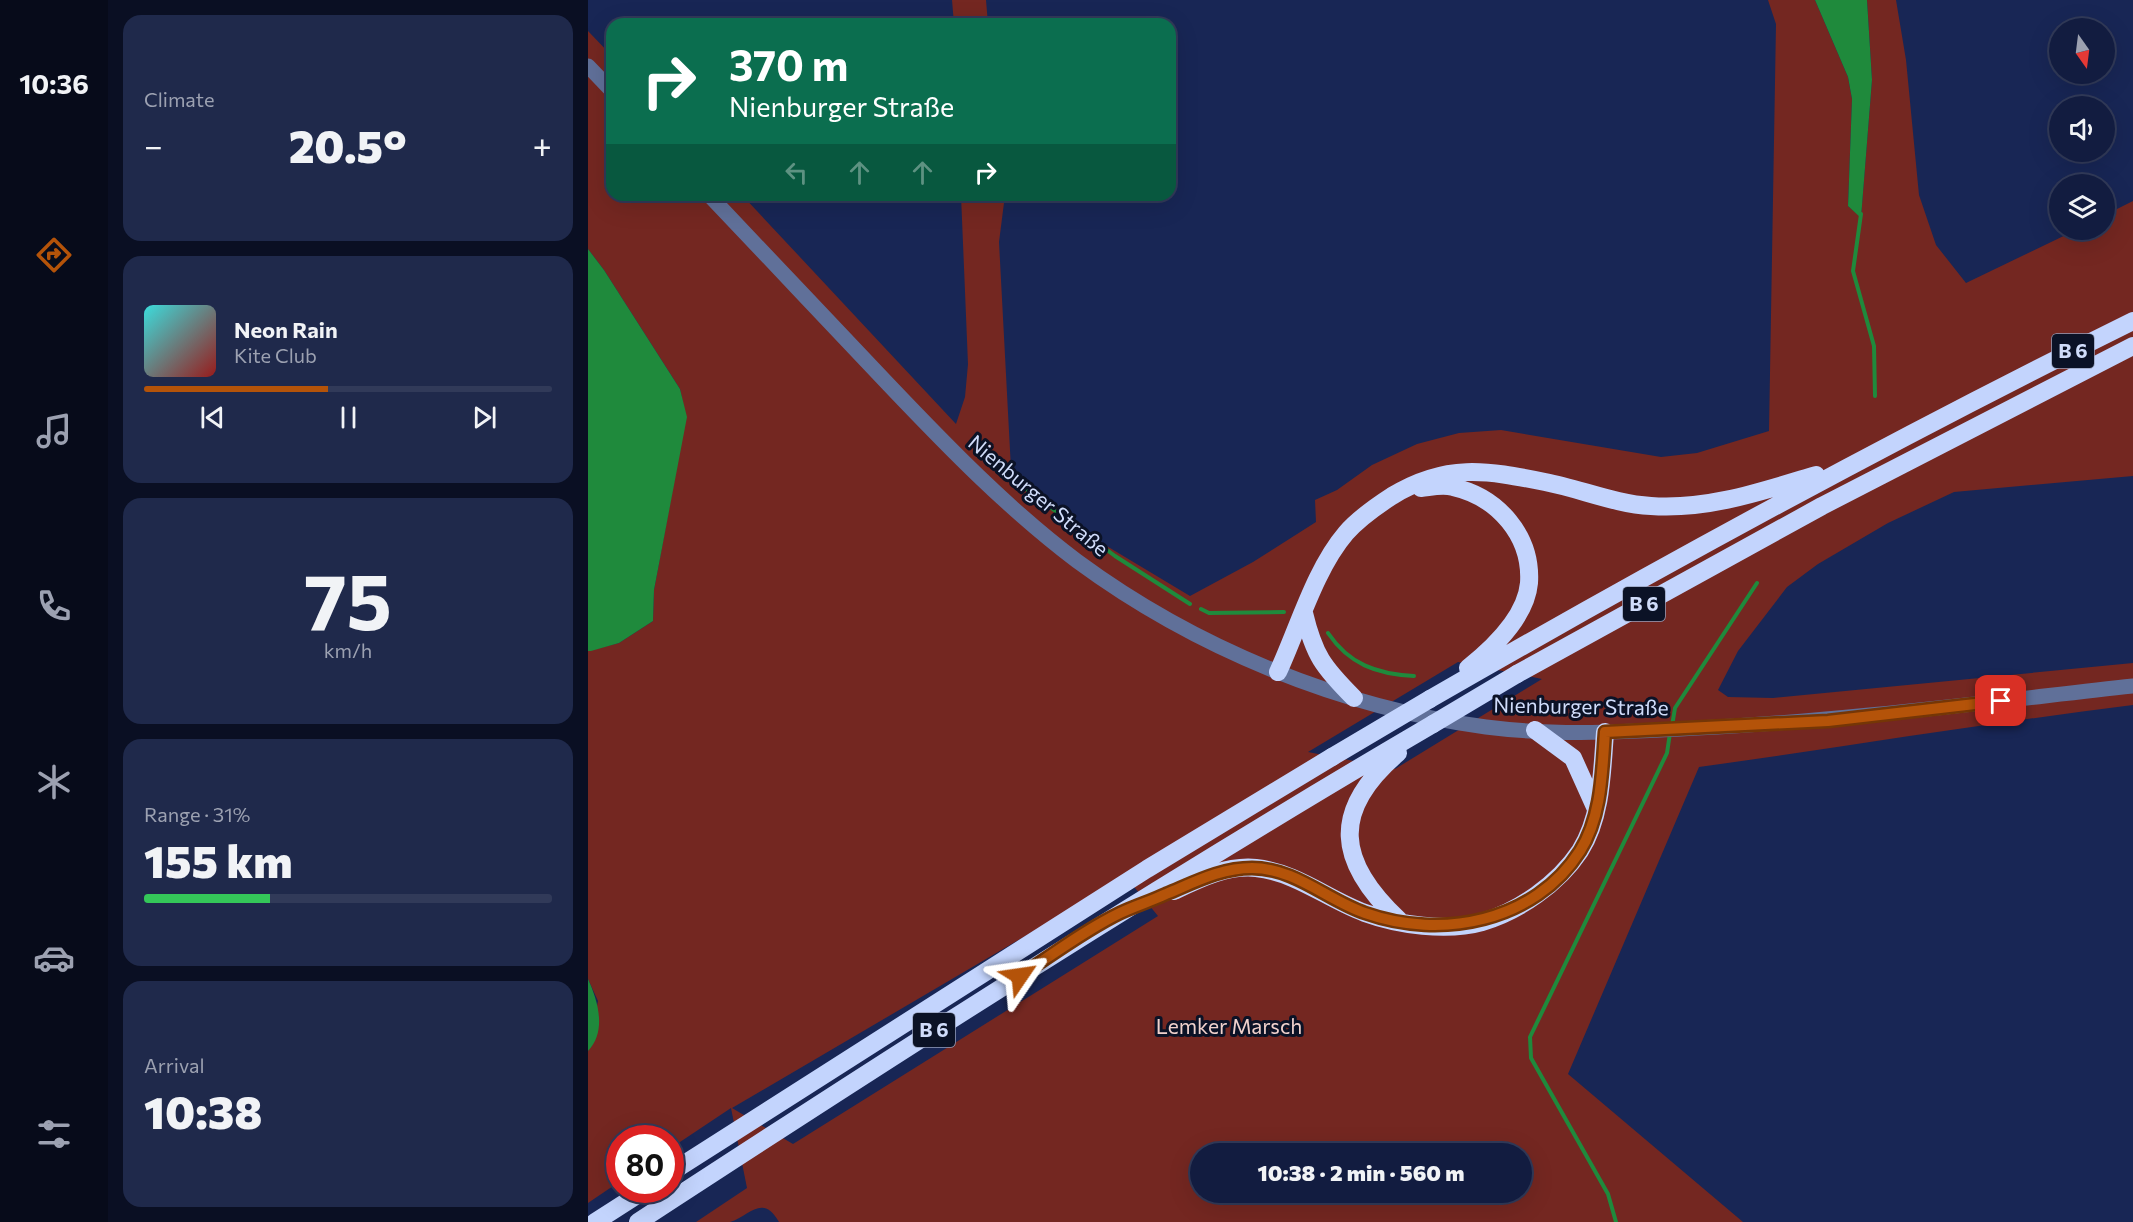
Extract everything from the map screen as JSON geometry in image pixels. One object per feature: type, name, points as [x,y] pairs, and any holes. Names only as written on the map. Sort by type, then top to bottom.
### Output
[{"type":"highway","name":"B 6","points":[[684,1164],[1147,869],[1430,699],[1478,666],[1852,464],[2133,321]]},
{"type":"highway","name":"B 6","points":[[638,1222],[1119,914],[1163,891],[1374,765],[1433,724],[1517,674],[1822,506],[2023,400],[2133,346]]},
{"type":"highway","points":[[1278,672],[1328,561],[1345,534],[1371,509],[1404,489],[1437,475],[1488,472],[1546,482],[1622,502],[1680,506],[1719,502],[1852,464]]},
{"type":"highway","points":[[1404,489],[1451,486],[1473,493],[1492,503],[1511,522],[1518,534],[1524,551],[1529,584],[1522,605],[1478,666]]},
{"type":"highway","points":[[1304,613],[1312,643],[1324,668],[1354,698]]},
{"type":"highway","points":[[1535,730],[1573,758],[1596,811]]},
{"type":"highway","points":[[1163,891],[1209,875],[1254,868],[1281,873],[1307,883],[1365,913],[1400,921],[1439,926],[1481,922],[1521,904],[1549,886],[1580,851],[1596,811],[1605,732]]},
{"type":"highway","points":[[1374,765],[1351,818],[1349,841],[1354,864],[1364,883],[1400,921]]},
{"type":"highway","points":[[595,1222],[625,1203]]},
{"type":"street","points":[[588,66],[606,85]]},
{"type":"street","name":"Nienburger Straße","points":[[715,201],[946,446],[1077,561],[1185,629],[1278,672],[1354,698],[1423,716],[1489,727],[1605,732],[1828,721],[2133,686]]},
{"type":"green space","points":[[952,0],[986,0],[988,18],[954,18]]},
{"type":"green space","name":"Lemker Marsch","points":[[1768,0],[1815,0],[1848,77],[1852,99],[1848,206],[1861,217],[1872,80],[1867,0],[1896,0],[1906,60],[1919,195],[1936,245],[1966,283],[2055,240],[2115,240],[2115,210],[2133,201],[2133,476],[1954,492],[1888,523],[1818,564],[1787,587],[1738,651],[1718,690],[1728,697],[1773,698],[2133,663],[2133,705],[1699,767],[1568,1074],[1743,1222],[779,1222],[773,1213],[761,1208],[730,1222],[696,1222],[747,1188],[731,1108],[684,1139],[684,1125],[606,1125],[606,1191],[588,1203],[588,1051],[598,1001],[588,979],[588,651],[619,643],[653,621],[654,590],[686,417],[680,389],[604,270],[588,249],[588,31],[606,50],[606,201],[748,201],[956,424],[965,397],[968,364],[961,201],[1004,201],[999,242],[1011,469],[1105,545],[1190,596],[1253,562],[1316,522],[1315,500],[1337,490],[1372,465],[1417,444],[1459,433],[1501,430],[1661,457],[1697,453],[1769,431],[1776,24]],"holes":[[[1458,662],[1542,679],[1395,769],[1308,752]],[[1126,877],[1158,916],[793,1144],[732,1108]]]},
{"type":"shaded area","points":[[1815,0],[1867,0],[1872,80],[1861,218],[1848,206],[1852,99],[1848,77]]},
{"type":"shaded area","points":[[588,249],[604,270],[680,389],[687,417],[654,590],[653,621],[619,643],[591,651],[588,651]]},
{"type":"shaded area","points":[[588,979],[595,997],[599,1025],[594,1043],[588,1051]]},
{"type":"waterway","points":[[1861,214],[1853,271],[1874,346],[1875,396]]},
{"type":"waterway","points":[[1009,476],[1115,556],[1190,604]]},
{"type":"waterway","points":[[1672,726],[1675,708],[1757,583]]},
{"type":"waterway","points":[[1201,609],[1209,613],[1284,612]]},
{"type":"waterway","points":[[1328,633],[1336,644],[1354,660],[1387,673],[1414,676]]},
{"type":"waterway","points":[[1616,1222],[1608,1194],[1531,1058],[1530,1037],[1667,753],[1670,733]]},
{"type":"route","points":[[1020,976],[1119,914],[1209,875],[1230,870],[1254,868],[1281,873],[1307,883],[1365,913],[1400,921],[1439,926],[1481,922],[1521,904],[1549,886],[1580,851],[1596,811],[1605,732],[1828,721],[2001,701]]}]
